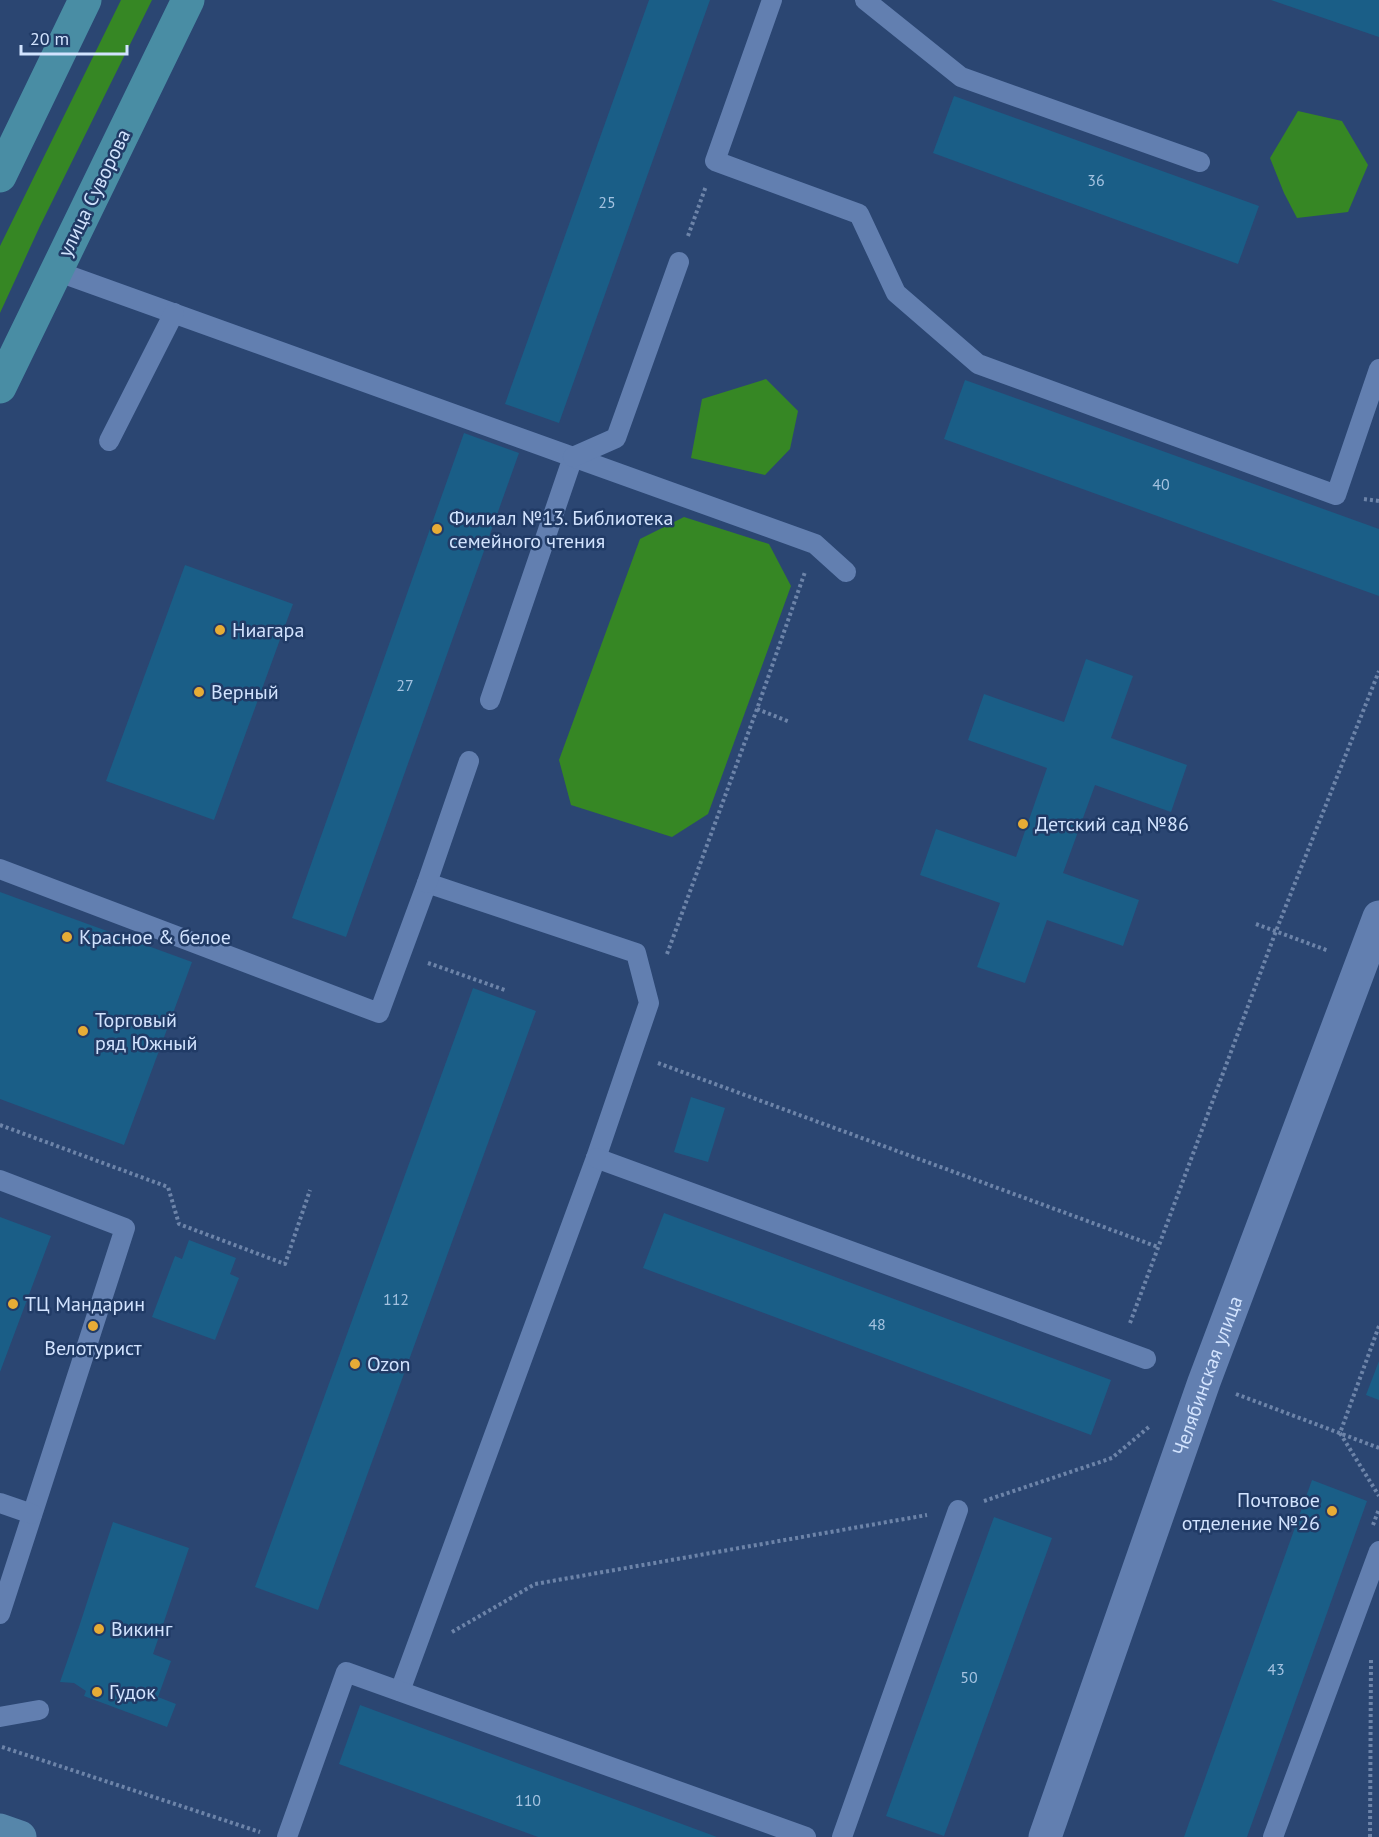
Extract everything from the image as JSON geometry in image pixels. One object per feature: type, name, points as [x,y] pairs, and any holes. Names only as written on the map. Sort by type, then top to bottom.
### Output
[{"type":"main road","points":[[0,176],[85,0]]},
{"type":"main road","name":"улица Суворова","points":[[0,387],[188,0]]},
{"type":"main road","points":[[0,1830],[20,1837]]},
{"type":"street","name":"Челябинская улица","points":[[1045,1837],[1204,1382],[1379,917]]},
{"type":"lane","points":[[772,0],[715,161],[859,214],[896,293],[978,364],[1336,495],[1379,369]]},
{"type":"lane","points":[[866,0],[962,77],[1200,162]]},
{"type":"lane","points":[[490,700],[573,457],[616,438],[679,262]]},
{"type":"lane","points":[[56,271],[815,544],[846,572]]},
{"type":"lane","points":[[109,441],[174,313]]},
{"type":"lane","points":[[0,869],[379,1013],[469,761]]},
{"type":"lane","points":[[399,1691],[596,1158],[649,1003],[636,953],[427,883]]},
{"type":"lane","points":[[596,1158],[1146,1359]]},
{"type":"lane","points":[[0,1180],[125,1228],[0,1614]]},
{"type":"lane","points":[[0,1503],[32,1514]]},
{"type":"lane","points":[[842,1837],[958,1510]]},
{"type":"lane","points":[[1273,1837],[1379,1551]]},
{"type":"lane","points":[[287,1837],[346,1672],[806,1837]]},
{"type":"lane","points":[[0,1717],[39,1710]]},
{"type":"path","points":[[679,262],[715,161]]},
{"type":"path","points":[[649,1003],[815,544]]},
{"type":"path","points":[[1120,1350],[1276,931],[1379,671]]},
{"type":"path","points":[[757,709],[790,722]]},
{"type":"path","points":[[1257,924],[1362,963]]},
{"type":"path","points":[[402,953],[505,990]]},
{"type":"path","points":[[632,1053],[1158,1247]]},
{"type":"path","points":[[0,1125],[168,1187],[179,1224],[285,1263],[310,1190]]},
{"type":"path","points":[[1340,1433],[1379,1326]]},
{"type":"path","points":[[1204,1382],[1379,1448]]},
{"type":"path","points":[[413,1654],[535,1584],[958,1510],[1112,1458],[1158,1420]]},
{"type":"path","points":[[1340,1433],[1379,1496]]},
{"type":"path","points":[[1370,1837],[1371,1648]]},
{"type":"path","points":[[0,1746],[264,1833]]},
{"type":"green space","points":[[121,0],[152,0],[40,226],[0,313],[0,246]]},
{"type":"green space","points":[[1298,111],[1342,121],[1368,165],[1348,212],[1297,218],[1284,193],[1270,158]]},
{"type":"green space","points":[[766,379],[798,411],[790,449],[765,475],[691,458],[702,399]]},
{"type":"green space","points":[[684,517],[769,544],[791,586],[708,814],[672,837],[571,805],[559,760],[640,539]]},
{"type":"building","points":[[649,0],[710,0],[559,423],[505,404]]},
{"type":"building","points":[[1271,0],[1379,0],[1379,37]]},
{"type":"building","points":[[954,96],[1259,206],[1238,264],[933,153]]},
{"type":"building","points":[[965,380],[1379,529],[1379,596],[944,439]]},
{"type":"building","points":[[464,433],[519,453],[346,937],[292,918]]},
{"type":"building","name":"Верный","points":[[185,565],[293,604],[214,820],[106,781]]},
{"type":"building","points":[[1086,659],[1133,676],[1111,738],[1187,765],[1171,812],[1095,785],[1063,873],[1139,900],[1123,946],[1047,920],[1025,983],[977,967],[1000,903],[920,875],[936,829],[1016,857],[1047,768],[968,740],[984,694],[1064,722]]},
{"type":"building","name":"Торговый ряд Южный","points":[[0,892],[192,962],[124,1145],[0,1099]]},
{"type":"building","points":[[473,988],[536,1011],[318,1610],[255,1587]]},
{"type":"building","points":[[691,1097],[725,1108],[708,1162],[674,1152]]},
{"type":"building","points":[[664,1213],[1111,1380],[1091,1435],[643,1268]]},
{"type":"building","name":"ТЦ Мандарин","points":[[0,1217],[51,1236],[0,1372]]},
{"type":"building","points":[[189,1240],[236,1258],[230,1274],[239,1278],[215,1340],[152,1317],[175,1256],[182,1259]]},
{"type":"building","points":[[1379,1361],[1379,1400],[1366,1395]]},
{"type":"building","points":[[1312,1480],[1367,1501],[1247,1837],[1184,1837]]},
{"type":"building","points":[[994,1517],[1052,1538],[944,1836],[886,1816]]},
{"type":"building","points":[[113,1522],[189,1548],[153,1654],[171,1661],[158,1697],[176,1704],[167,1727],[84,1696],[86,1691],[74,1683],[60,1682]]},
{"type":"building","points":[[360,1705],[717,1837],[538,1837],[339,1764]]},
{"type":"place","name":"Филиал №13. Библиотека семейного чтения","points":[[437,529]]},
{"type":"place","name":"Ниагара","points":[[220,630]]},
{"type":"place","name":"Верный","points":[[199,692]]},
{"type":"place","name":"Детский сад №86","points":[[1023,824]]},
{"type":"place","name":"Красное & белое","points":[[67,937]]},
{"type":"place","name":"Торговый ряд Южный","points":[[83,1031]]},
{"type":"place","name":"ТЦ Мандарин","points":[[13,1304]]},
{"type":"place","name":"Велотурист","points":[[93,1326]]},
{"type":"place","name":"Ozon","points":[[355,1364]]},
{"type":"place","name":"Почтовое отделение №26","points":[[1332,1511]]},
{"type":"place","name":"Викинг","points":[[99,1629]]},
{"type":"place","name":"Гудок","points":[[97,1692]]}]
